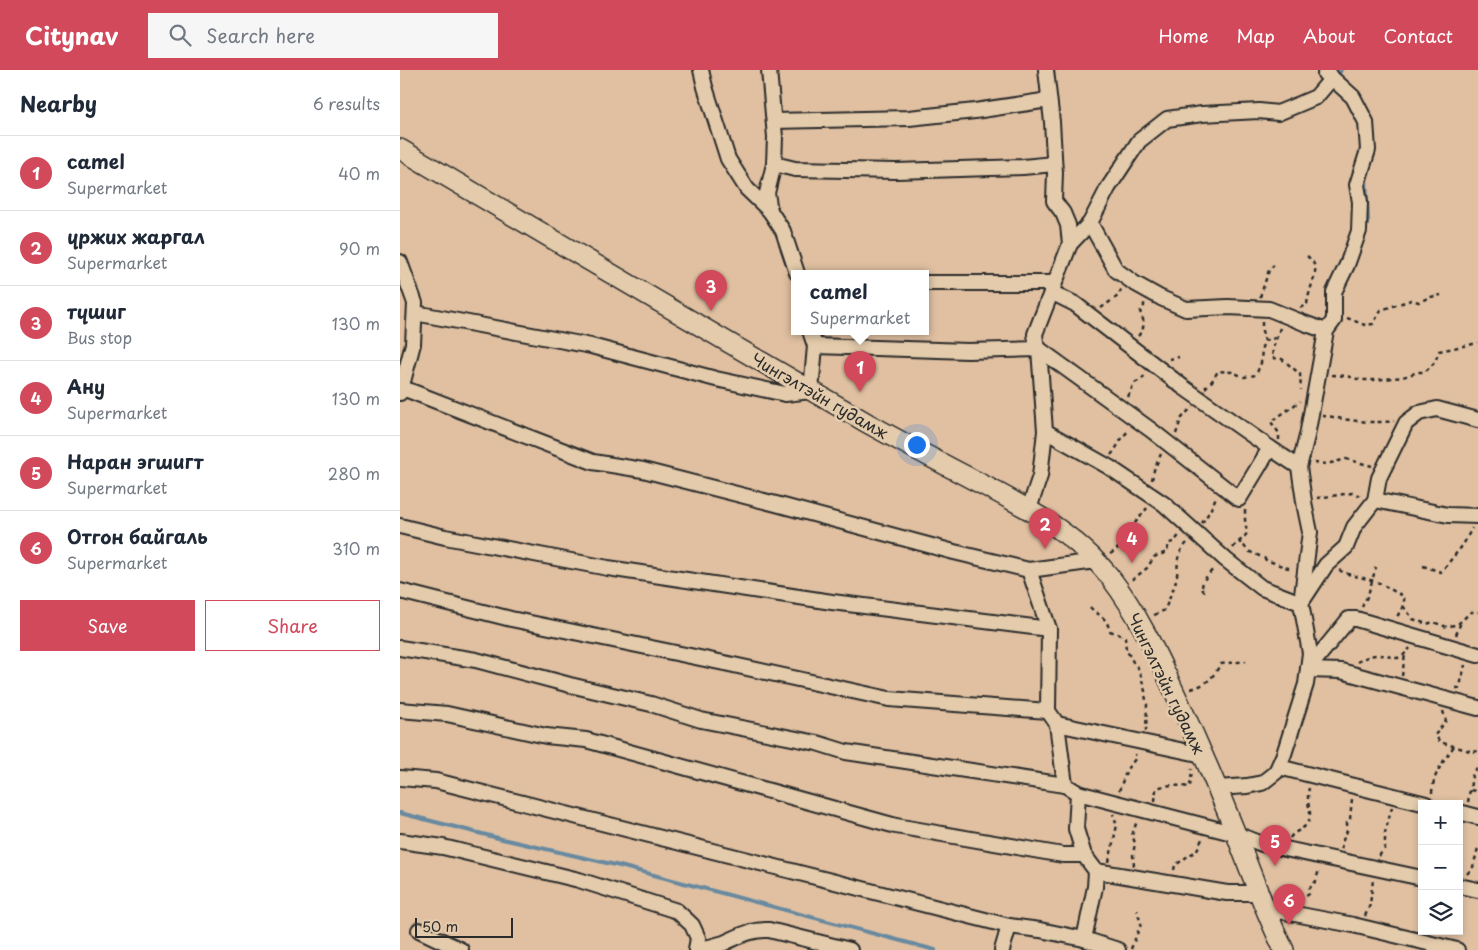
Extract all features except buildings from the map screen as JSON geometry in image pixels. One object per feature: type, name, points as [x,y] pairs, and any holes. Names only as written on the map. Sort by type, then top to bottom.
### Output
[{"type":"main road","name":"Чингэлтэйн гудамж","points":[[400,149],[811,391],[912,448],[1029,509],[1063,532],[1098,563],[1119,590],[1138,620],[1176,696],[1203,755],[1284,950]]},
{"type":"street","points":[[701,70],[728,159],[747,189],[770,211],[783,231],[796,270]]},
{"type":"street","points":[[769,70],[775,137],[774,164],[767,193],[770,211]]},
{"type":"street","points":[[1046,70],[1054,164],[1054,202],[1063,213],[1068,225],[1070,244]]},
{"type":"street","points":[[1217,788],[1262,783],[1272,776],[1279,767],[1306,684],[1308,670],[1310,653],[1301,603],[1310,532],[1304,501],[1300,462],[1311,416],[1326,331],[1334,320],[1334,292],[1347,265],[1360,230],[1360,202],[1357,186],[1368,150],[1366,122],[1353,97],[1330,74],[1318,70]]},
{"type":"street","points":[[1029,509],[1040,476],[1045,431],[1039,349],[1035,334],[1070,244],[1090,223],[1108,188],[1139,141],[1167,119],[1202,114],[1259,110],[1278,113],[1316,97],[1330,74]]},
{"type":"street","points":[[774,121],[909,118],[1049,100]]},
{"type":"street","points":[[774,164],[795,169],[896,171],[1023,167],[1054,164]]},
{"type":"street","points":[[1090,223],[1116,270],[1150,292],[1186,309],[1228,307],[1269,309],[1326,331]]},
{"type":"street","points":[[400,262],[415,308],[413,344],[401,389],[593,462],[642,470],[1029,570],[1098,563]]},
{"type":"street","points":[[929,283],[1053,287],[1198,397],[1274,451],[1300,462]]},
{"type":"street","points":[[400,302],[415,308],[591,346],[716,379],[785,394],[811,391],[815,346],[811,335]]},
{"type":"street","points":[[815,346],[968,351],[1039,349],[1118,407],[1173,439],[1239,499],[1274,451]]},
{"type":"street","points":[[1301,603],[1329,562],[1346,547],[1354,527],[1376,497],[1379,478],[1406,423],[1419,413],[1437,409],[1478,420]]},
{"type":"street","points":[[1045,431],[1104,464],[1155,498],[1262,588],[1301,603]]},
{"type":"street","points":[[1376,497],[1448,515],[1476,516]]},
{"type":"street","points":[[400,526],[445,538],[608,568],[832,602],[1049,629]]},
{"type":"street","points":[[1029,570],[1049,629],[1048,710],[1057,724],[1065,785]]},
{"type":"street","points":[[400,591],[511,619],[889,699],[1048,710]]},
{"type":"street","points":[[1308,670],[1349,619],[1388,628],[1475,654]]},
{"type":"street","points":[[400,648],[476,660],[651,704],[701,720],[817,743],[846,752],[1065,785],[1078,793],[1236,834],[1262,844],[1418,877]]},
{"type":"street","points":[[1308,670],[1341,671],[1478,708]]},
{"type":"street","points":[[400,710],[447,714],[546,736],[586,740],[896,826],[1063,856],[1084,855]]},
{"type":"street","points":[[1057,724],[1203,755]]},
{"type":"street","points":[[1279,767],[1394,796],[1422,800]]},
{"type":"street","points":[[400,778],[436,781],[1009,926],[1084,939],[1118,950]]},
{"type":"street","points":[[1078,793],[1076,829],[1084,855],[1103,872],[1262,900],[1360,927],[1457,950]]},
{"type":"street","points":[[1463,813],[1478,817]]},
{"type":"street","points":[[400,841],[443,847],[579,880],[677,911],[692,925],[698,938],[697,950],[723,943],[759,929],[850,950]]},
{"type":"street","points":[[1084,939],[1096,887],[1103,872]]},
{"type":"street","points":[[1463,882],[1478,890]]},
{"type":"street","points":[[1002,950],[1009,926]]},
{"type":"street","points":[[419,930],[461,950]]},
{"type":"path","points":[[1274,451],[1279,433],[1271,422],[1299,402],[1301,385],[1300,374],[1282,359],[1272,358],[1273,348],[1285,315],[1307,304],[1315,276],[1315,267],[1307,256]]},
{"type":"path","points":[[1154,470],[1162,451],[1173,439],[1181,419],[1218,371],[1232,372],[1244,377],[1256,375],[1261,363],[1262,348],[1265,341],[1262,331],[1262,319],[1258,308],[1261,292],[1269,270],[1274,264]]},
{"type":"path","points":[[1144,326],[1144,320],[1140,312],[1144,306],[1143,299],[1150,292]]},
{"type":"path","points":[[1334,314],[1364,325],[1373,324],[1380,310],[1411,300],[1419,302],[1441,295]]},
{"type":"path","points":[[1265,341],[1276,338]]},
{"type":"path","points":[[1318,375],[1336,374],[1361,380],[1403,377],[1418,372],[1425,372],[1435,362],[1439,351],[1478,343]]},
{"type":"path","points":[[1118,407],[1131,393],[1134,383],[1141,380],[1146,374]]},
{"type":"path","points":[[1311,416],[1337,416],[1348,420],[1376,423]]},
{"type":"path","points":[[1104,464],[1121,439]]},
{"type":"path","points":[[1300,462],[1327,464],[1346,459],[1384,468]]},
{"type":"path","points":[[1304,501],[1314,498],[1352,494],[1376,497]]},
{"type":"path","points":[[1098,563],[1123,544],[1134,524],[1155,498]]},
{"type":"path","points":[[1196,532],[1214,504]]},
{"type":"path","points":[[1423,566],[1442,572],[1463,546],[1476,516]]},
{"type":"path","points":[[1207,595],[1202,588],[1202,581],[1212,571],[1221,555],[1232,549],[1247,533],[1246,525]]},
{"type":"path","points":[[1119,590],[1147,568],[1154,557],[1167,552],[1169,543],[1174,542],[1181,532]]},
{"type":"path","points":[[1240,540],[1240,544],[1248,551],[1264,558],[1266,561],[1293,569],[1307,564]]},
{"type":"path","points":[[1138,620],[1165,610],[1176,582],[1176,561],[1180,554]]},
{"type":"path","points":[[1329,562],[1344,572],[1373,580],[1404,596],[1403,605],[1388,628]]},
{"type":"path","points":[[1359,620],[1359,612],[1368,595],[1376,567]]},
{"type":"path","points":[[1403,605],[1413,619],[1427,624],[1433,622],[1448,627],[1458,624],[1471,612],[1478,612]]},
{"type":"path","points":[[1090,606],[1108,624],[1110,632],[1125,637],[1126,649],[1139,669],[1147,704],[1145,720],[1146,743]]},
{"type":"path","points":[[1380,655],[1387,655],[1394,659],[1398,658],[1405,654],[1417,637]]},
{"type":"path","points":[[1400,687],[1405,654]]},
{"type":"path","points":[[1459,688],[1466,657],[1475,654]]},
{"type":"path","points":[[1176,696],[1186,690],[1203,685],[1210,680],[1221,664],[1246,661]]},
{"type":"path","points":[[1436,697],[1437,705],[1444,712],[1446,721],[1435,735],[1440,742],[1473,752],[1478,751]]},
{"type":"path","points":[[1117,803],[1120,786],[1127,770],[1136,758],[1132,740]]},
{"type":"path","points":[[1429,800],[1434,777],[1442,761],[1454,746]]},
{"type":"path","points":[[1470,795],[1472,776],[1478,766]]},
{"type":"path","points":[[1285,849],[1293,833],[1304,827],[1310,820],[1309,787],[1315,776]]},
{"type":"path","points":[[1154,812],[1156,789],[1161,786],[1190,787]]},
{"type":"path","points":[[1338,860],[1347,823],[1350,819],[1355,786]]},
{"type":"path","points":[[1471,790],[1478,792]]},
{"type":"path","points":[[1375,868],[1379,856],[1385,848],[1385,833],[1394,796]]},
{"type":"path","points":[[1103,872],[1108,866],[1115,834]]},
{"type":"path","points":[[1132,835],[1136,843],[1133,855],[1133,877]]},
{"type":"path","points":[[1169,883],[1175,865],[1196,852],[1200,842]]},
{"type":"path","points":[[1463,879],[1473,867],[1478,848]]},
{"type":"path","points":[[1309,889],[1316,881],[1321,856]]},
{"type":"path","points":[[1360,927],[1370,905],[1371,895]]},
{"type":"path","points":[[1131,950],[1140,924],[1137,910]]},
{"type":"waterway","points":[[1338,75],[1341,70]]},
{"type":"waterway","points":[[1365,231],[1368,220],[1366,178]]},
{"type":"waterway","points":[[400,813],[620,866],[935,950]]},
{"type":"place","name":"түшиг","points":[[711,311]]},
{"type":"place","name":"camel","points":[[860,392]]},
{"type":"place","name":"үржих жаргал","points":[[1045,549]]},
{"type":"place","name":"Ану","points":[[1132,563]]},
{"type":"place","name":"Наран эгшигт","points":[[1275,866]]},
{"type":"place","name":"Отгон байгаль","points":[[1289,925]]}]
